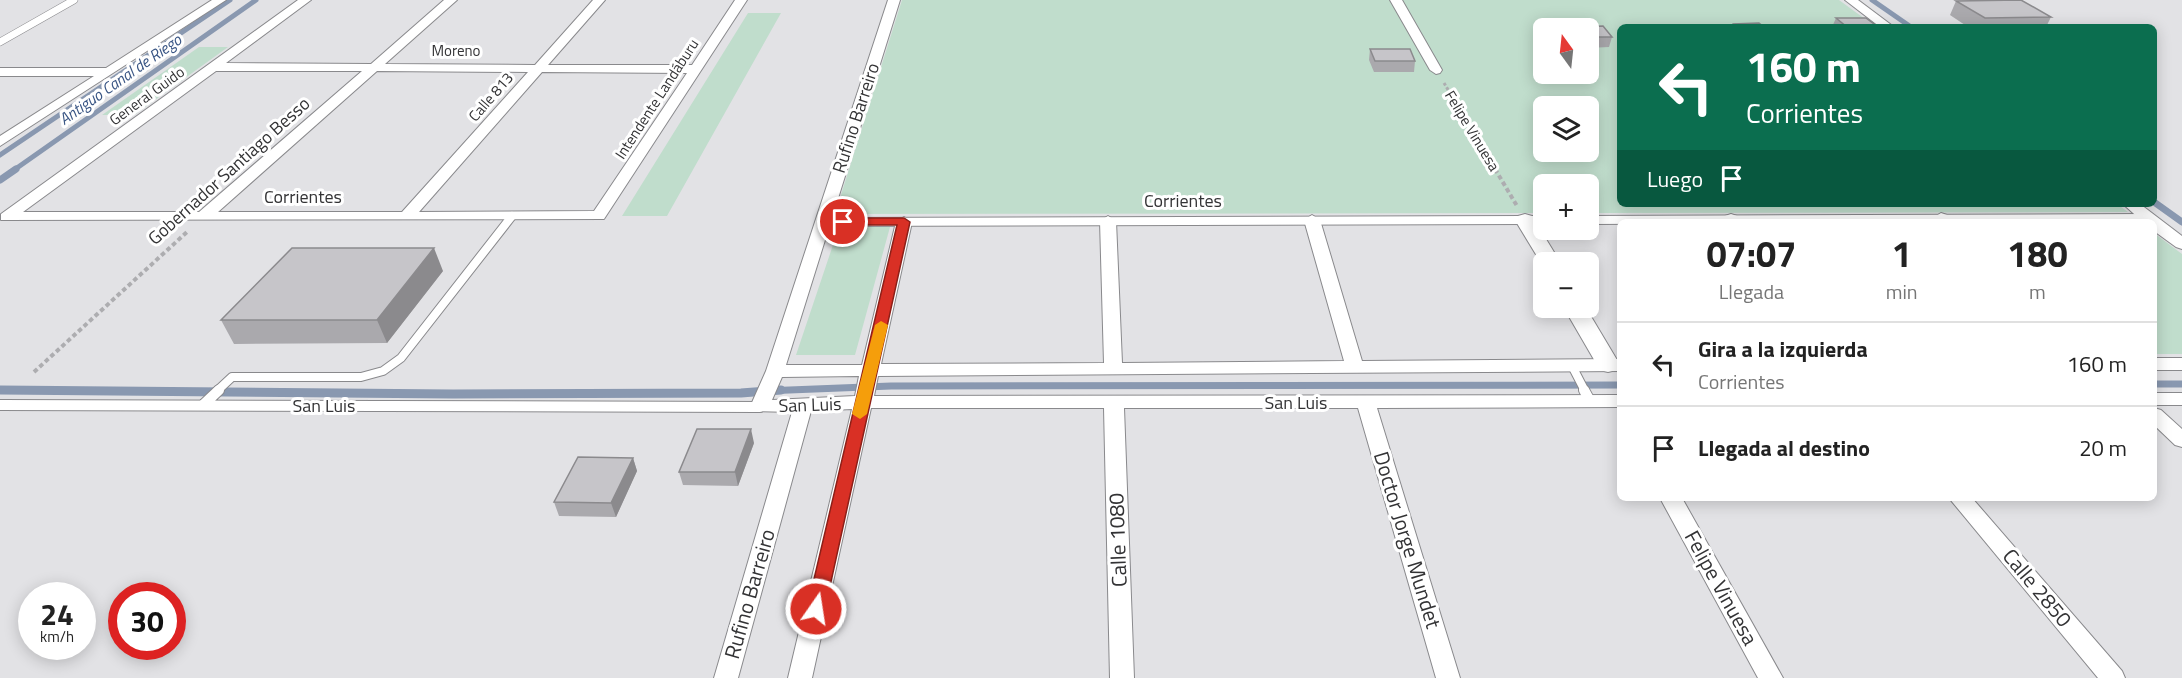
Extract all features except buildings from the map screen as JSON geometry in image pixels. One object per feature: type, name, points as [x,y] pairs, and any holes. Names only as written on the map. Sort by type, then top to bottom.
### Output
[{"type":"street","points":[[0,142],[220,0]]},
{"type":"street","name":"General Guido","points":[[7,217],[305,0]]},
{"type":"street","name":"Gobernador Santiago Besso","points":[[203,217],[451,0]]},
{"type":"street","name":"Calle 813","points":[[407,216],[599,0]]},
{"type":"street","name":"Intendente Landáburu","points":[[599,216],[741,0]]},
{"type":"street","name":"Rufino Barreiro","points":[[760,406],[775,371],[894,0]]},
{"type":"street","name":"Felipe Vinuesa","points":[[1396,0],[1436,70]]},
{"type":"street","points":[[1851,0],[1884,24]]},
{"type":"street","name":"Moreno","points":[[215,67],[697,69]]},
{"type":"street","points":[[0,72],[107,72]]},
{"type":"street","points":[[2135,207],[2149,219]]},
{"type":"street","name":"Corrientes","points":[[7,217],[599,216]]},
{"type":"street","points":[[1312,220],[1354,367]]},
{"type":"street","points":[[1108,221],[1113,369]]},
{"type":"street","points":[[800,678],[904,222]]},
{"type":"street","points":[[2157,225],[2182,244]]},
{"type":"street","points":[[1582,318],[1614,365]]},
{"type":"street","points":[[2157,364],[2182,364]]},
{"type":"street","name":"San Luis","points":[[775,371],[1614,365]]},
{"type":"street","points":[[2157,399],[2182,399]]},
{"type":"street","name":"San Luis","points":[[760,406],[862,402],[1366,403],[1590,400],[1617,403]]},
{"type":"street","name":"Calle 1080","points":[[1114,402],[1122,678]]},
{"type":"street","name":"Doctor Jorge Mundet","points":[[1366,403],[1448,678]]},
{"type":"street","name":"Rufino Barreiro","points":[[726,678],[803,406]]},
{"type":"street","points":[[2157,417],[2182,440]]},
{"type":"street","name":"Felipe Vinuesa","points":[[1673,501],[1771,678]]},
{"type":"street","name":"Calle 2850","points":[[1963,501],[2113,678]]},
{"type":"lane","points":[[0,42],[74,0]]},
{"type":"lane","points":[[203,405],[232,377],[361,377],[383,371],[402,358],[512,216]]},
{"type":"lane","name":"Corrientes","points":[[823,222],[1533,220]]},
{"type":"lane","points":[[1599,220],[1617,220]]},
{"type":"lane","points":[[1572,366],[1590,400]]},
{"type":"lane","name":"San Luis","points":[[0,405],[760,406]]},
{"type":"path","name":"Felipe Vinuesa","points":[[1436,70],[1533,218]]},
{"type":"path","name":"Gobernador Santiago Besso","points":[[34,372],[203,217]]},
{"type":"green space","points":[[902,0],[1839,0],[1872,24],[1617,24],[1617,207],[2121,207],[2128,212],[1599,213],[1599,174],[1533,174],[1533,213],[835,214]]},
{"type":"green space","points":[[748,13],[781,13],[667,216],[622,216]]},
{"type":"green space","points":[[199,47],[228,47],[134,115],[102,115]]},
{"type":"green space","points":[[839,227],[890,227],[855,355],[796,355]]},
{"type":"green space","points":[[2157,235],[2182,254],[2182,354],[2157,354]]},
{"type":"waterway","points":[[0,155],[230,0]]},
{"type":"waterway","name":"Antiguo Canal de Riego","points":[[14,170],[256,0]]},
{"type":"waterway","points":[[1872,0],[1907,24]]},
{"type":"waterway","name":"Antiguo Canal de Riego","points":[[0,180],[16,169]]},
{"type":"waterway","points":[[2157,204],[2182,222]]},
{"type":"waterway","points":[[2157,384],[2182,384]]},
{"type":"waterway","points":[[772,391],[891,386],[1617,385]]},
{"type":"waterway","points":[[123,391],[0,390],[453,394],[741,393],[772,391]]},
{"type":"waterway","points":[[772,391],[781,390]]},
{"type":"waterway","points":[[764,391],[772,391]]},
{"type":"slow traffic","points":[[860,414],[881,325]]},
{"type":"route","points":[[816,609],[904,222],[843,222]]}]
